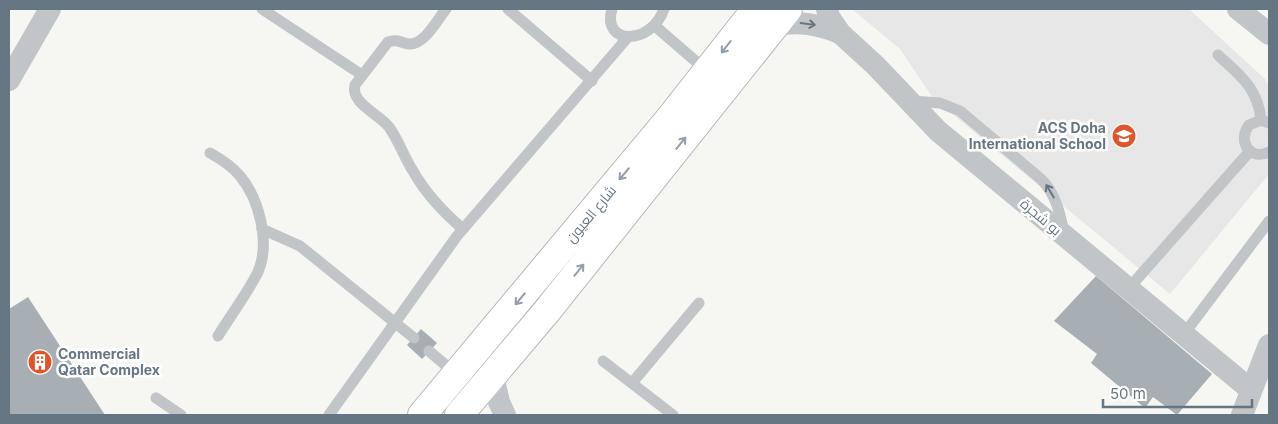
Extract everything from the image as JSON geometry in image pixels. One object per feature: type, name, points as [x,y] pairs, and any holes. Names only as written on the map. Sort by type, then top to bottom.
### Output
[{"type":"street","points":[[9,80],[50,9]]},
{"type":"street","name":"بو شجرة","points":[[827,9],[829,16],[840,33],[875,65],[938,131],[1251,390]]},
{"type":"street","points":[[1238,9],[1269,34]]},
{"type":"street","name":"بو شجرة","points":[[773,14],[791,22],[823,26],[840,33]]},
{"type":"street","name":"شارع العيون","points":[[422,415],[671,117],[707,71],[773,14]]},
{"type":"street","name":"شارع العيون","points":[[459,415],[553,303],[773,14]]},
{"type":"street","points":[[1242,415],[1269,345]]},
{"type":"street","points":[[493,376],[498,402],[505,415]]},
{"type":"lane","points":[[262,9],[362,75]]},
{"type":"lane","points":[[446,9],[419,41],[408,44],[398,40],[388,42],[355,85],[354,93],[355,97],[388,126],[432,200],[463,229]]},
{"type":"lane","points":[[508,9],[592,81]]},
{"type":"lane","points":[[612,9],[610,16],[614,28],[623,36],[628,37],[640,35],[655,26],[664,9]]},
{"type":"lane","points":[[655,26],[707,71]]},
{"type":"lane","points":[[329,415],[430,271],[463,229],[628,37]]},
{"type":"lane","points":[[1218,55],[1253,91],[1265,122],[1255,121],[1246,129],[1244,141],[1250,150],[1261,155],[1269,152]]},
{"type":"lane","points":[[908,101],[940,103],[960,111],[1041,179],[1050,189],[1056,200],[1065,237]]},
{"type":"lane","points":[[1129,288],[1250,150]]},
{"type":"lane","points":[[210,153],[226,162],[240,176],[251,192],[262,229],[263,251],[257,273],[218,336]]},
{"type":"lane","points":[[1184,334],[1269,221]]},
{"type":"lane","points":[[262,229],[300,246],[414,338]]},
{"type":"lane","points":[[632,383],[699,303]]},
{"type":"lane","points":[[430,351],[456,374]]},
{"type":"lane","points":[[604,361],[673,415]]},
{"type":"lane","points":[[156,398],[181,415]]},
{"type":"shaded area","name":"ACS Doha International School","points":[[852,9],[1189,9],[1266,80],[1269,87],[1269,174],[1170,294],[933,98],[900,49]]},
{"type":"building","points":[[1096,276],[1212,374],[1177,415],[1153,397],[1145,408],[1091,363],[1097,354],[1054,321]]},
{"type":"building","name":"Commercial Qatar Complex","points":[[28,297],[105,415],[9,415],[9,309]]},
{"type":"building","points":[[421,329],[437,343],[422,359],[407,345]]},
{"type":"place","name":"ACS Doha International School","points":[[1124,136]]},
{"type":"place","name":"Commercial Qatar Complex","points":[[40,362]]}]
